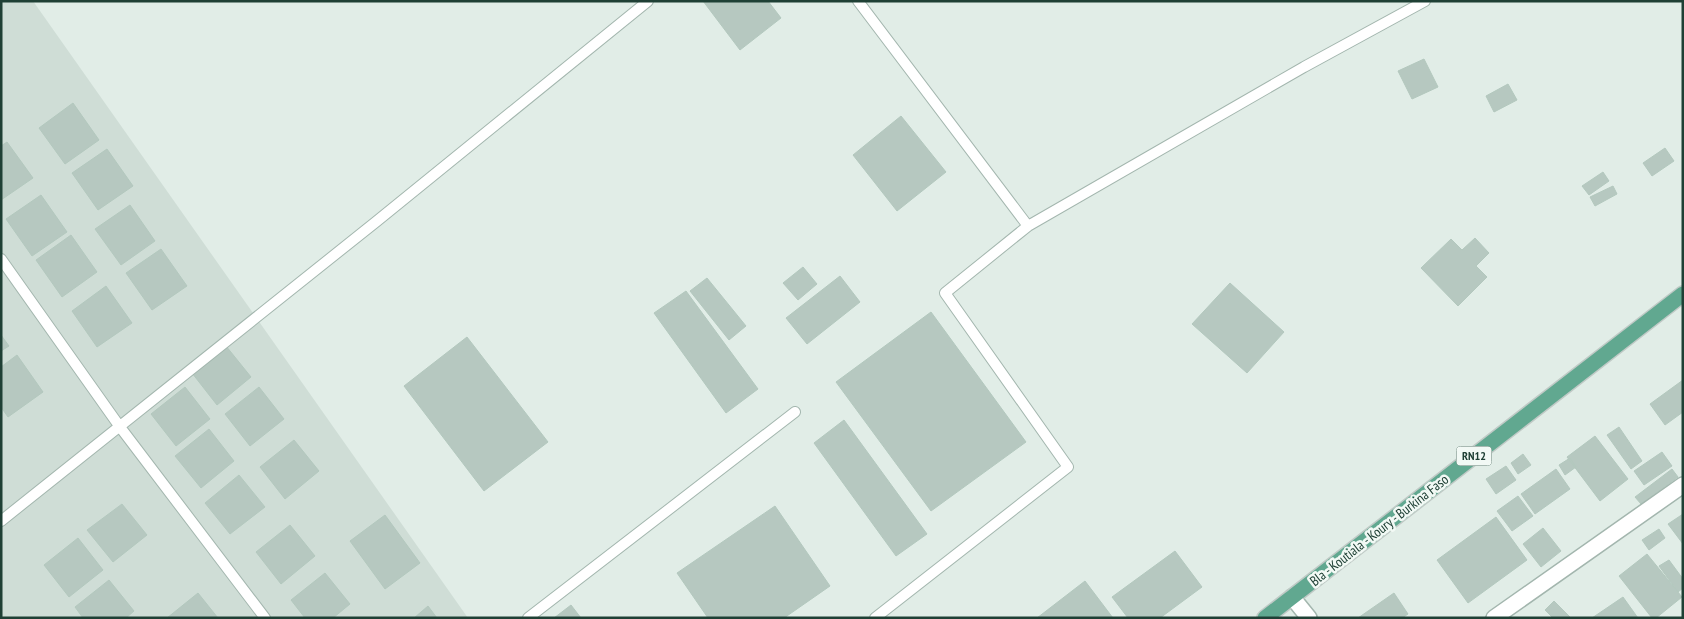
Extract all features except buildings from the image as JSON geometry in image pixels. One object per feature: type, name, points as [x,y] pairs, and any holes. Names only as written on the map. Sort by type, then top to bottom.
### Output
[{"type":"main road","name":"Bla - Koutiala - Koury - Burkina Faso","points":[[1265,618],[1683,294]]},
{"type":"street","points":[[1494,618],[1683,485]]},
{"type":"street","points":[[1292,597],[1309,618]]},
{"type":"lane","points":[[1,521],[385,215],[648,1]]},
{"type":"lane","points":[[858,1],[1028,226]]},
{"type":"lane","points":[[874,618],[1068,467],[945,293],[1028,226],[1304,67],[1425,1]]},
{"type":"lane","points":[[1,259],[120,427],[265,618]]},
{"type":"lane","points":[[528,618],[795,412]]},
{"type":"shaded area","points":[[1,1],[33,1],[468,618],[1,618]]}]
